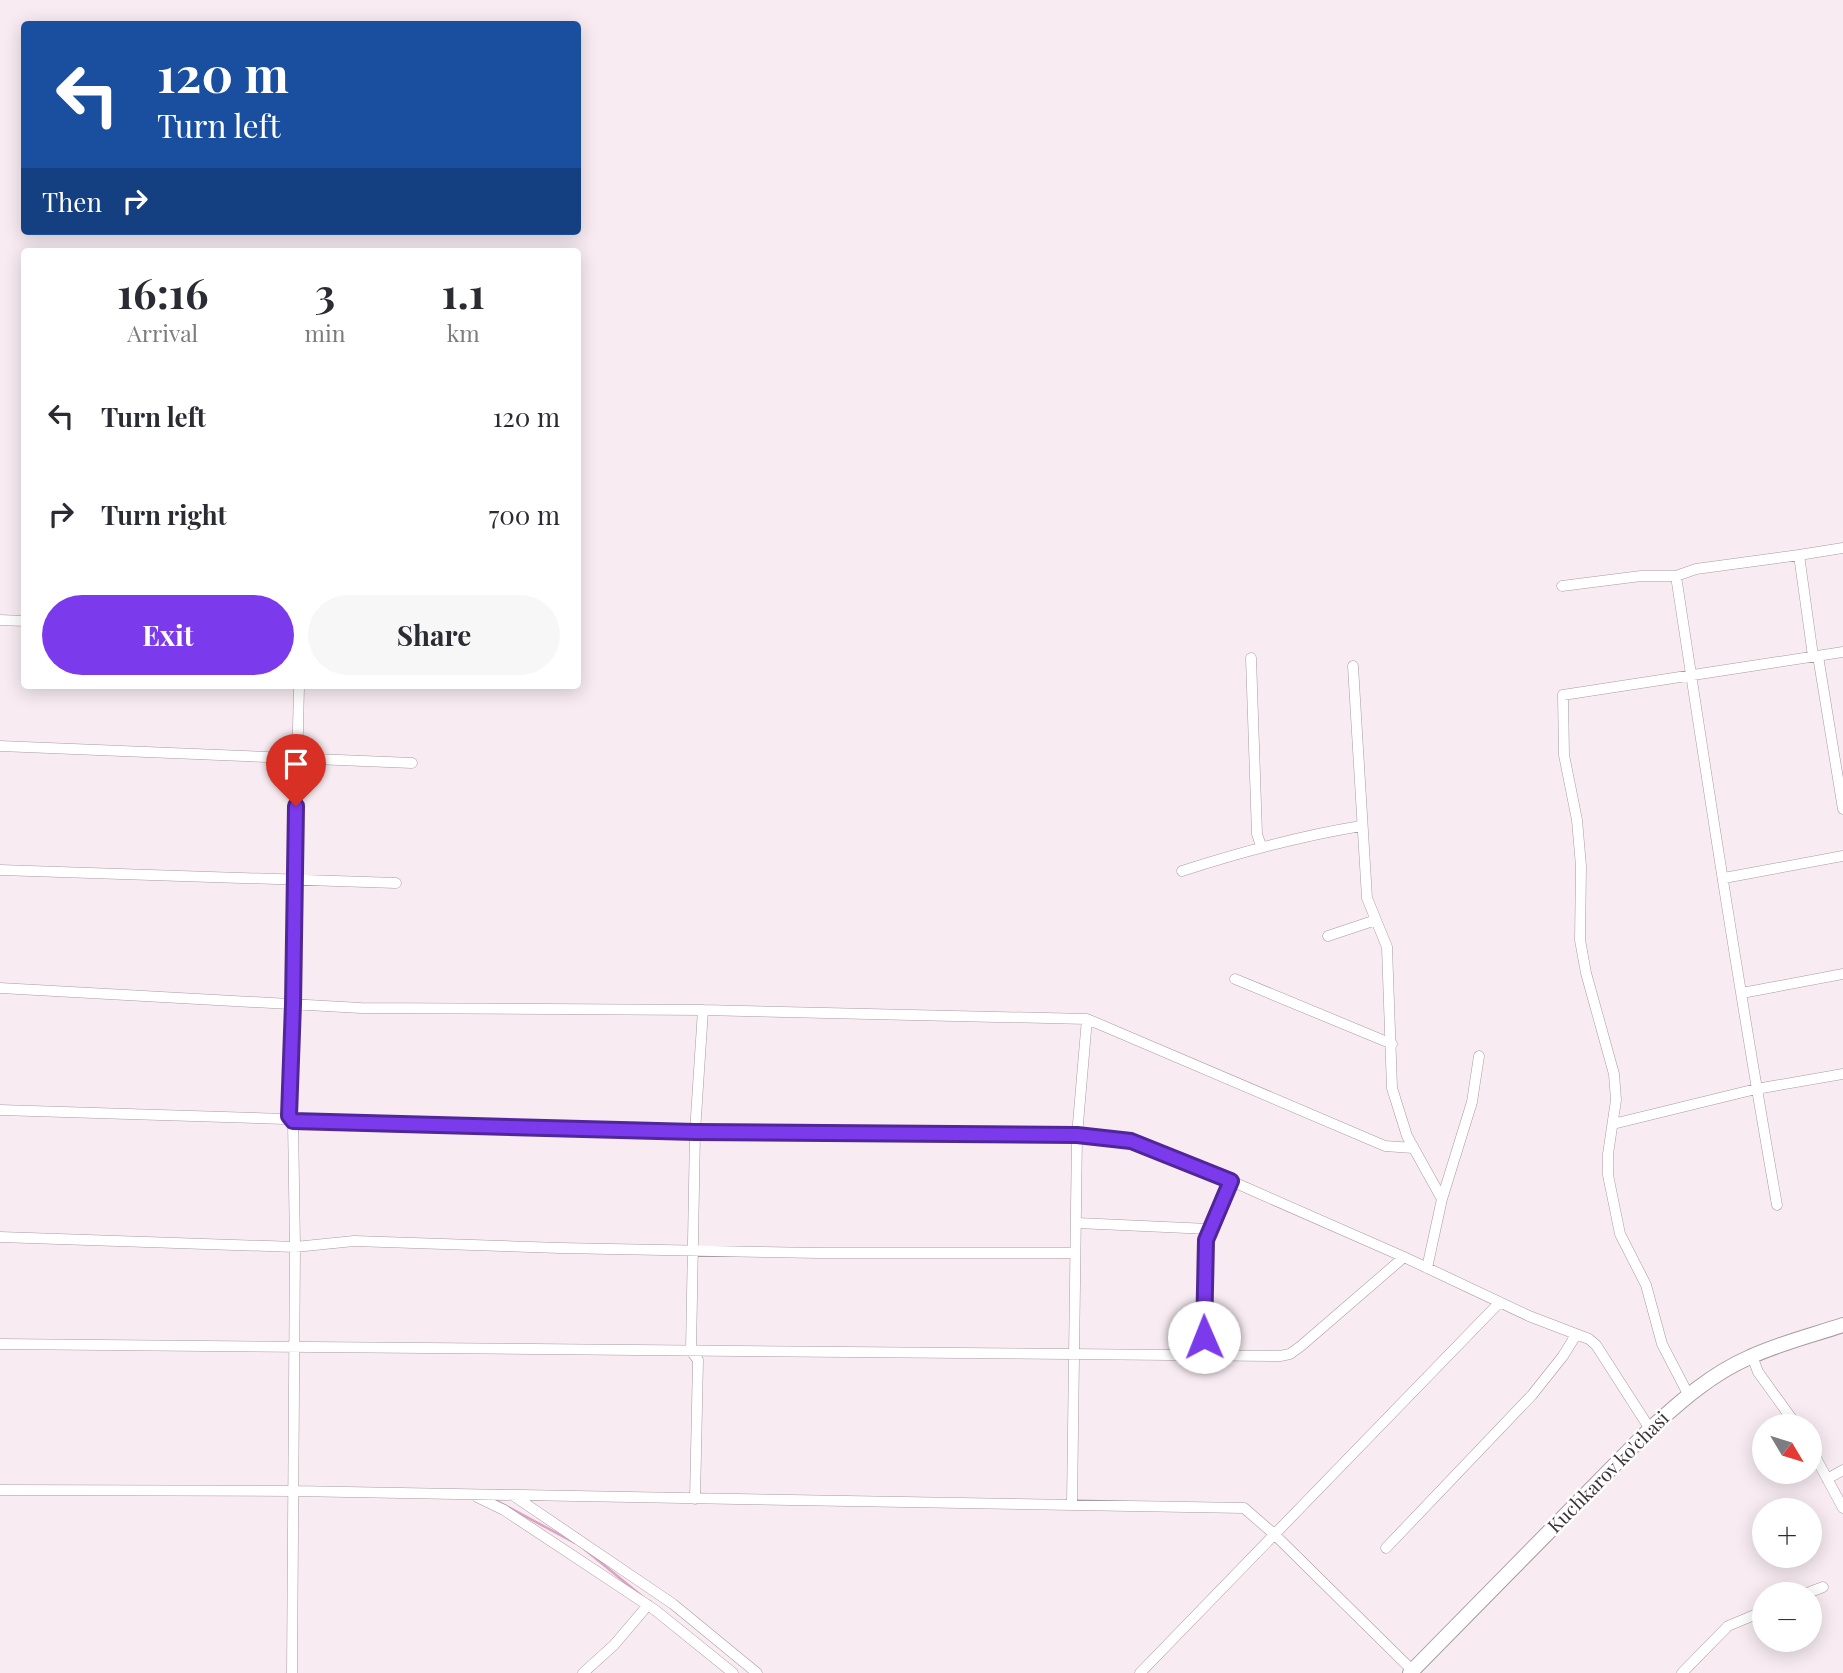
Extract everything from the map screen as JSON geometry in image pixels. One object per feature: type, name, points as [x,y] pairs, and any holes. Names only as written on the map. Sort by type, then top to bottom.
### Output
[{"type":"main road","name":"Kuchkarov ko'chasi","points":[[1413,1672],[1650,1429],[1688,1394],[1717,1374],[1752,1356],[1843,1325]]},
{"type":"street","points":[[1562,586],[1641,576],[1676,576],[1696,569],[1843,548]]},
{"type":"street","points":[[1799,555],[1843,809]]},
{"type":"street","points":[[1676,576],[1735,964],[1777,1205]]},
{"type":"street","points":[[0,620],[21,621]]},
{"type":"street","points":[[1688,1394],[1661,1344],[1646,1285],[1620,1234],[1608,1175],[1616,1100],[1614,1073],[1586,973],[1580,940],[1581,866],[1577,820],[1564,755],[1563,695],[1843,652]]},
{"type":"street","points":[[1251,658],[1257,834],[1261,846]]},
{"type":"street","points":[[1353,666],[1367,898],[1387,947],[1392,1088],[1407,1136],[1442,1199]]},
{"type":"street","points":[[292,1673],[295,1247],[293,1121],[289,1116],[299,689]]},
{"type":"street","points":[[0,746],[412,763]]},
{"type":"street","points":[[1182,870],[1261,846],[1361,826]]},
{"type":"street","points":[[1724,878],[1843,856]]},
{"type":"street","points":[[0,870],[396,883]]},
{"type":"street","points":[[1328,936],[1376,920]]},
{"type":"street","points":[[1742,993],[1843,974]]},
{"type":"street","points":[[1235,979],[1392,1044]]},
{"type":"street","points":[[0,988],[361,1008],[703,1010],[1087,1019],[1385,1146],[1413,1148]]},
{"type":"street","points":[[695,1499],[698,1360],[691,1351],[695,1132],[703,1010]]},
{"type":"street","points":[[1072,1505],[1077,1135],[1087,1019]]},
{"type":"street","points":[[1427,1268],[1442,1199],[1472,1102],[1479,1055]]},
{"type":"street","points":[[1613,1124],[1756,1089],[1843,1074]]},
{"type":"street","points":[[0,1110],[695,1132],[1077,1135],[1131,1141],[1231,1181],[1404,1257],[1499,1303],[1589,1339],[1596,1345],[1650,1429]]},
{"type":"street","points":[[1205,1356],[1206,1240],[1231,1181]]},
{"type":"street","points":[[1077,1223],[1209,1229]]},
{"type":"street","points":[[0,1237],[295,1247],[354,1241],[693,1251],[1075,1253]]},
{"type":"street","points":[[0,1344],[1280,1356],[1290,1354],[1404,1257]]},
{"type":"street","points":[[1140,1673],[1499,1303]]},
{"type":"street","points":[[1386,1548],[1549,1376],[1576,1335]]},
{"type":"street","points":[[1752,1356],[1758,1372],[1788,1414]]},
{"type":"street","points":[[1822,1470],[1843,1508]]},
{"type":"street","points":[[1827,1479],[1843,1470]]},
{"type":"street","points":[[0,1490],[513,1495],[1244,1508],[1274,1534],[1413,1672]]},
{"type":"street","points":[[472,1495],[503,1510],[648,1605],[733,1673]]},
{"type":"street","points":[[513,1495],[673,1604],[757,1673]]},
{"type":"street","points":[[583,1673],[614,1645],[648,1605]]},
{"type":"street","points":[[1682,1673],[1728,1626],[1752,1616]]},
{"type":"waterway","points":[[497,1501],[575,1543]]},
{"type":"waterway","points":[[583,1548],[643,1597]]},
{"type":"route","points":[[296,806],[289,1116],[293,1121],[695,1132],[1077,1135],[1131,1141],[1231,1181],[1206,1240],[1204,1337]]}]
